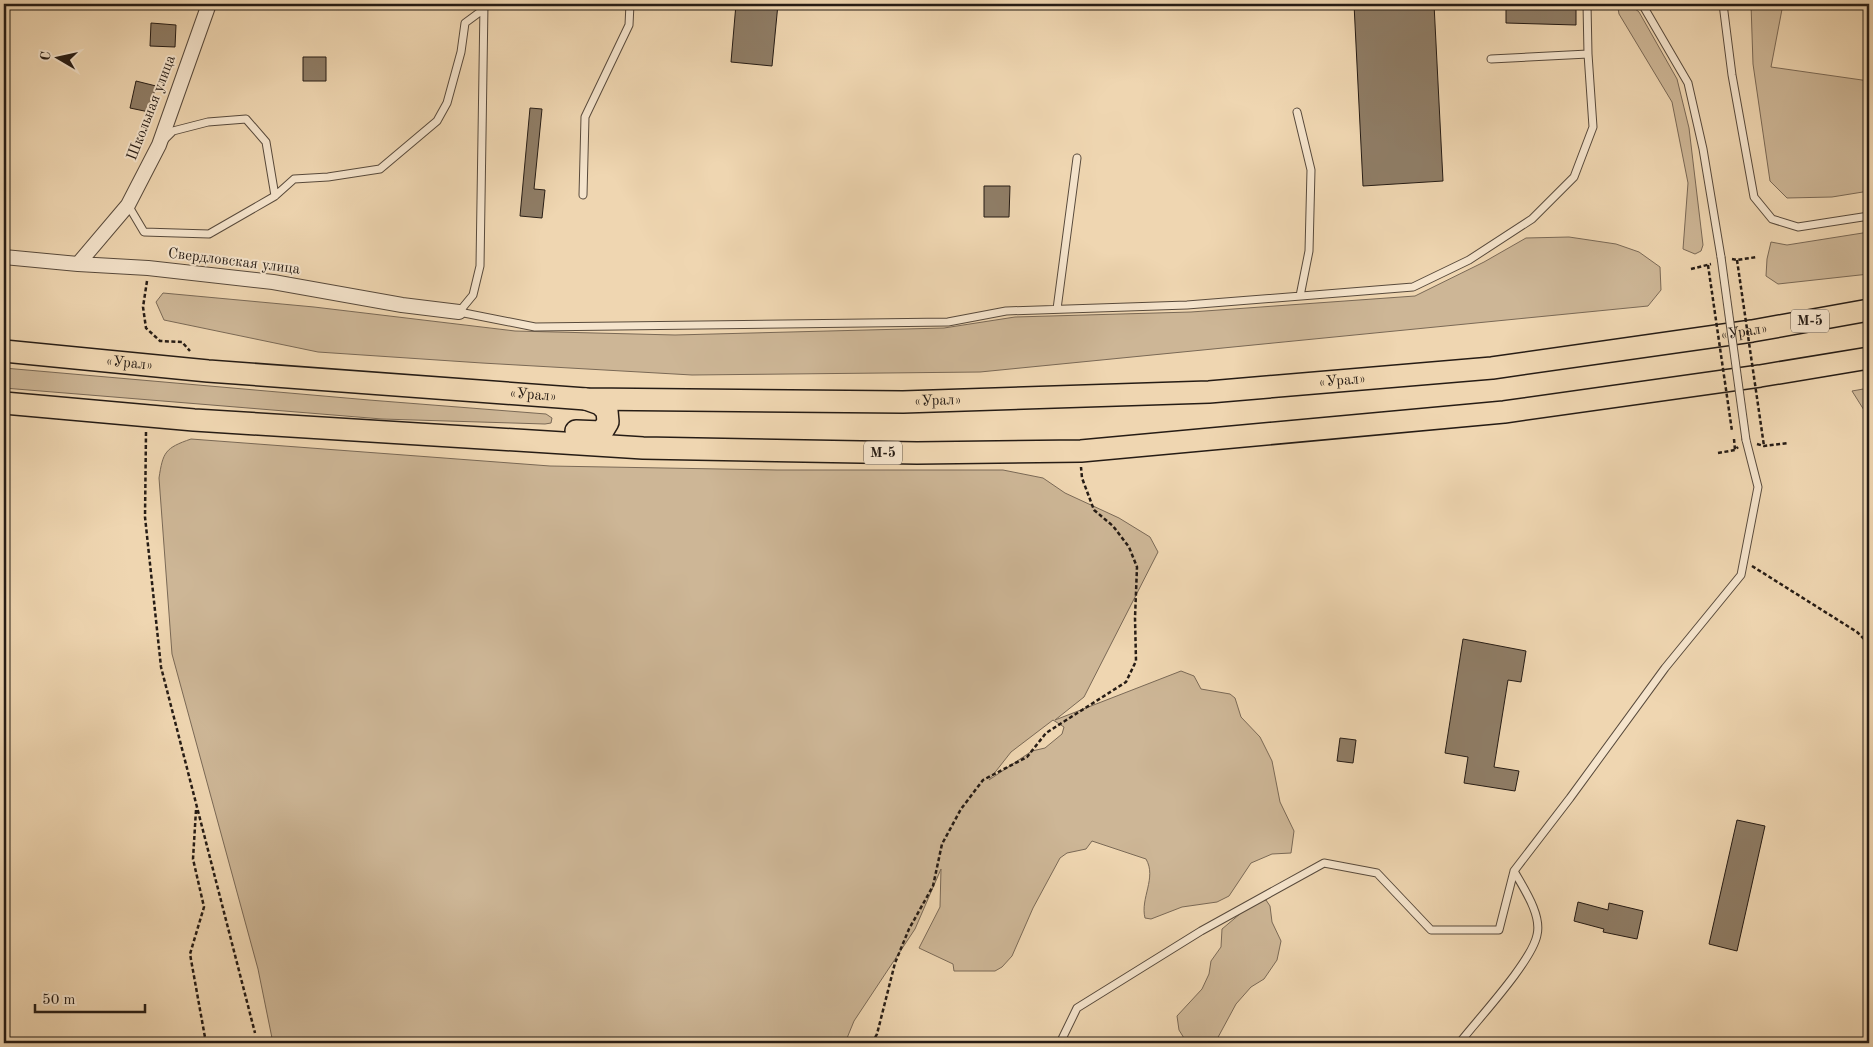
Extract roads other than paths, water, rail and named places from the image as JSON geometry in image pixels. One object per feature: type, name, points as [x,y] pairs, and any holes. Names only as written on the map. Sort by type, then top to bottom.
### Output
[{"type":"main road","name":"«Урал»","points":[[4,351],[208,371],[586,399],[903,402],[1209,392],[1492,368],[1752,331],[1869,310]]},
{"type":"main road","name":"М-5","points":[[4,403],[146,416],[643,448],[916,453],[1080,451],[1504,412],[1760,376],[1869,358]]},
{"type":"main road","points":[[515,440],[544,430],[602,432],[608,422],[607,410],[600,404],[586,399]]},
{"type":"street","name":"Школьная улица","points":[[78,264],[128,205],[159,145],[209,4]]},
{"type":"street","name":"Свердловская улица","points":[[4,257],[148,268],[273,282],[402,305],[459,312]]},
{"type":"lane","points":[[583,194],[585,117],[629,25],[630,4]]},
{"type":"lane","points":[[484,6],[480,266],[473,295],[459,312],[536,327],[948,322],[1006,311],[1187,305],[1413,287],[1469,260],[1532,219],[1574,177],[1593,127],[1587,4]]},
{"type":"lane","points":[[1060,1043],[1076,1008],[1201,930],[1324,863],[1377,873],[1431,930],[1499,930],[1514,871],[1665,668],[1741,575],[1758,487],[1746,440],[1721,257],[1703,149],[1688,84],[1642,4]]},
{"type":"lane","points":[[1723,4],[1732,74],[1754,197],[1772,219],[1798,227],[1869,216]]},
{"type":"lane","points":[[128,205],[144,232],[209,234],[275,196],[294,179],[328,177],[380,169],[437,121],[447,102],[461,52],[465,23],[484,6]]},
{"type":"lane","points":[[1491,59],[1588,54]]},
{"type":"lane","points":[[1297,112],[1311,170],[1309,251],[1300,296]]},
{"type":"lane","points":[[159,145],[173,131],[208,122],[246,119],[266,142],[275,196]]},
{"type":"lane","points":[[1057,309],[1077,158]]},
{"type":"lane","points":[[1456,1043],[1461,1041],[1525,961],[1538,935],[1535,910],[1514,871]]}]
